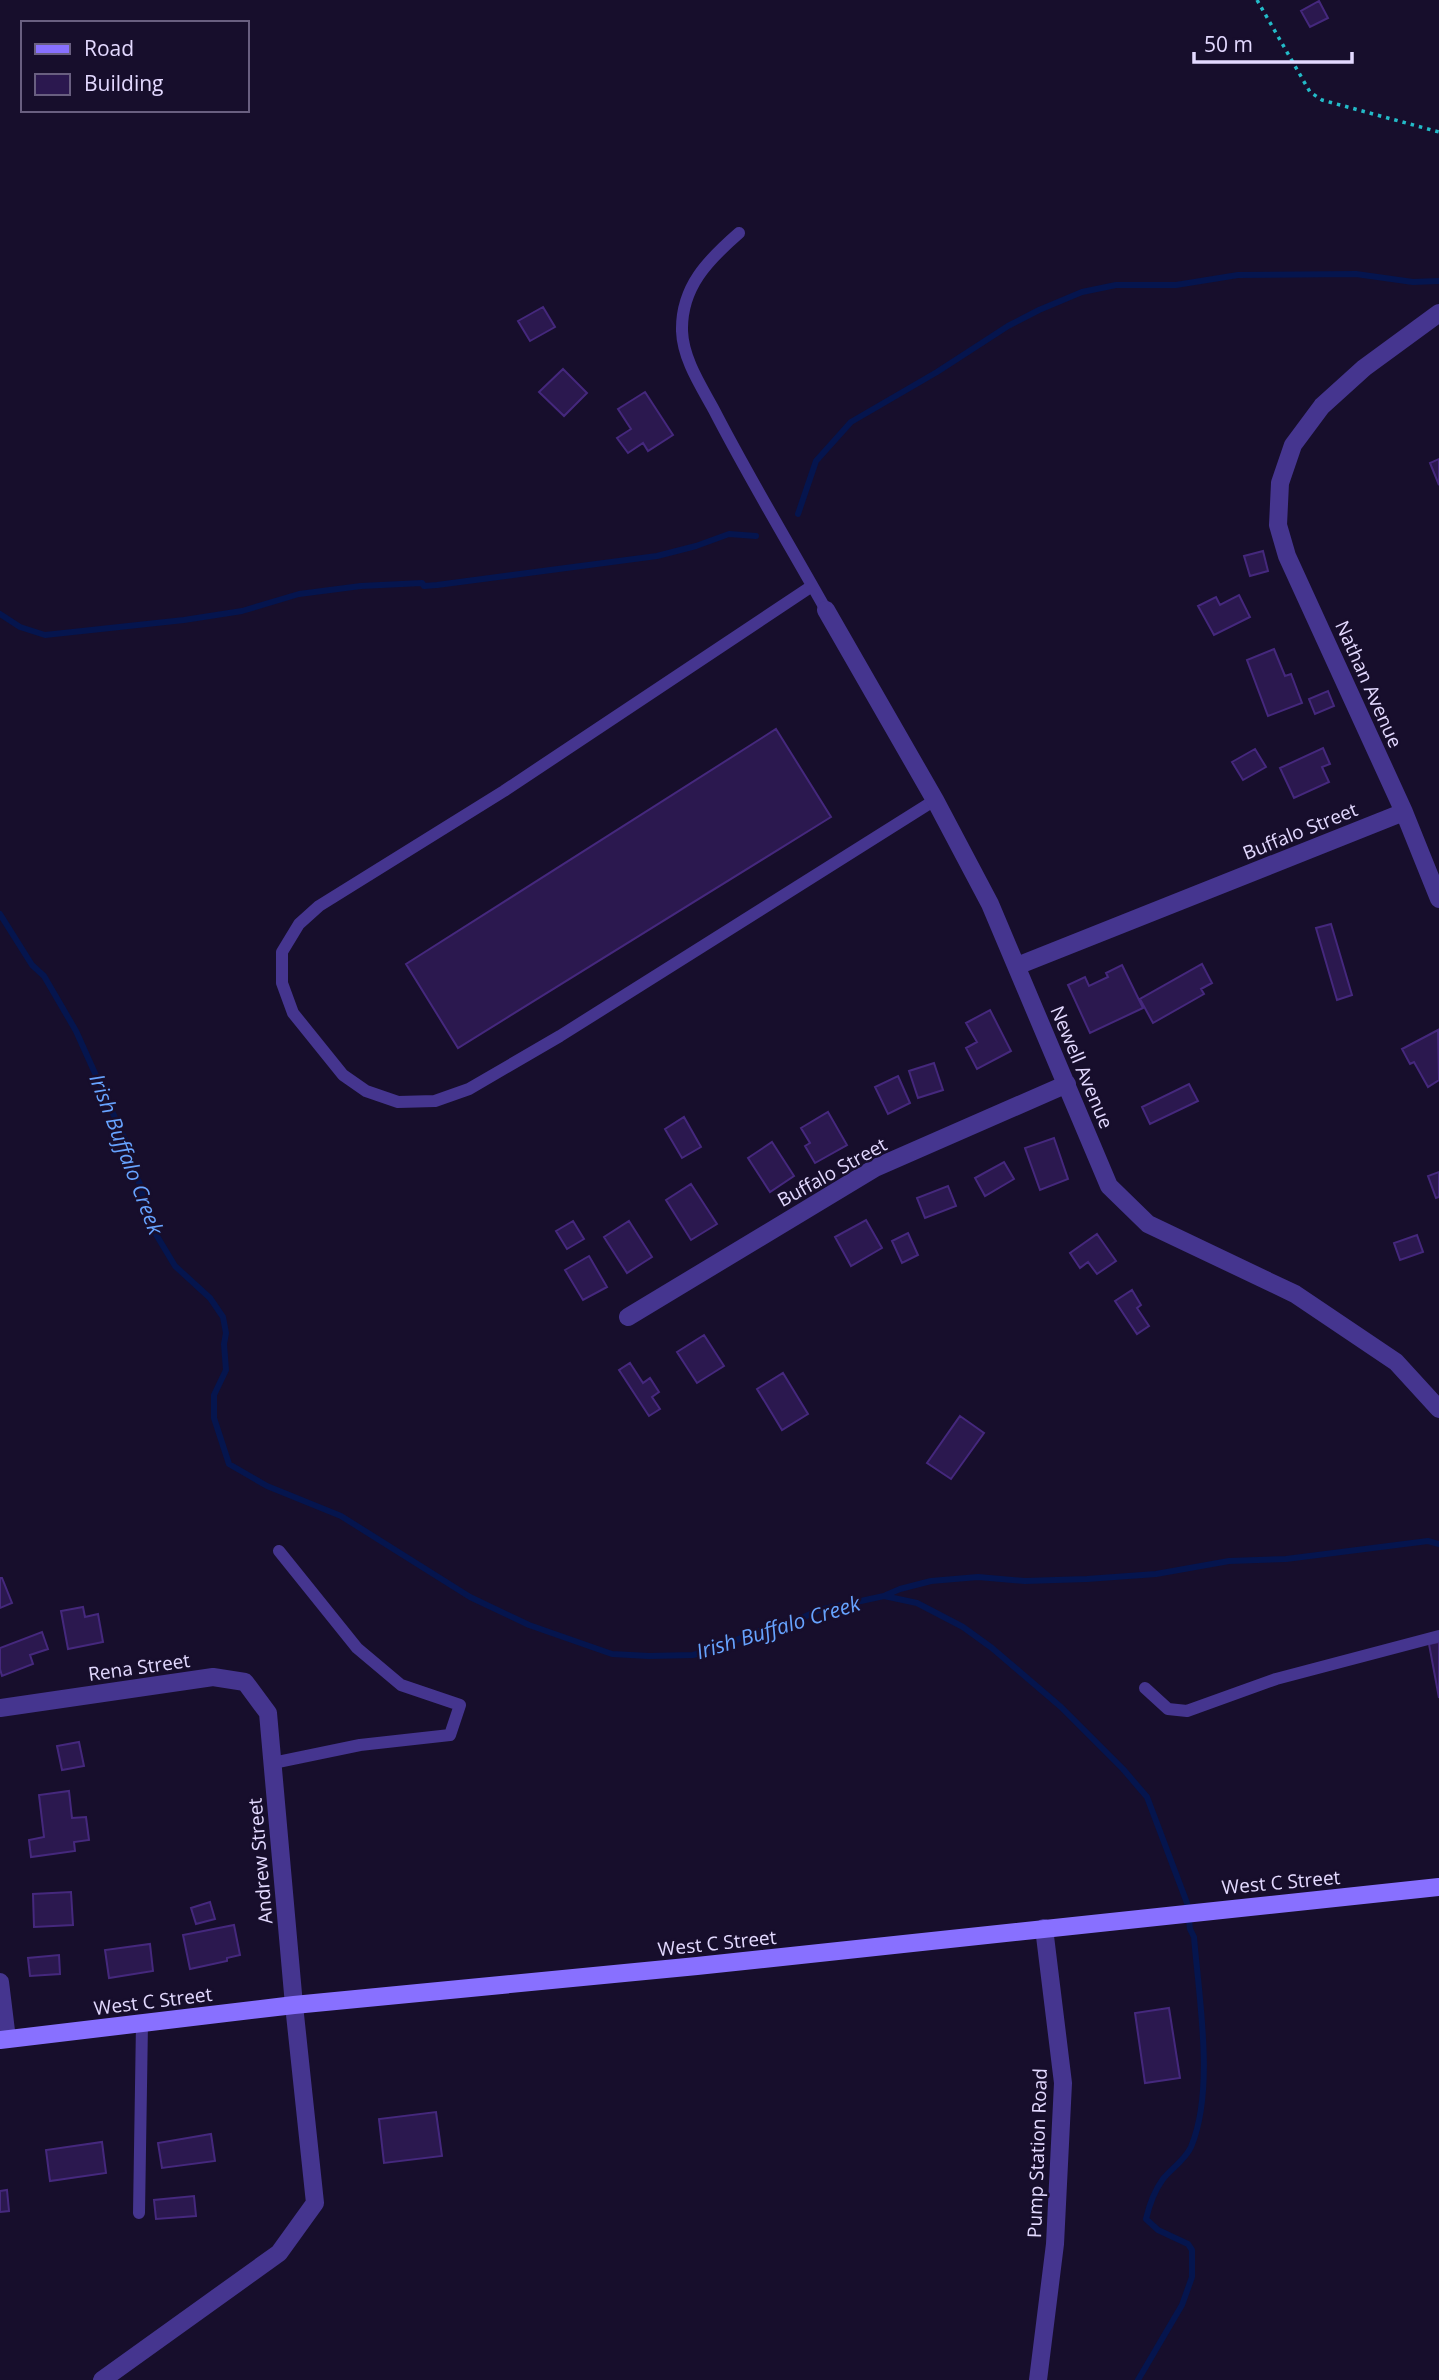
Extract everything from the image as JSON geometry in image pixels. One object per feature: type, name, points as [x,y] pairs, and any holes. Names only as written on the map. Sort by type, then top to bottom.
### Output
[{"type":"main road","name":"West C Street","points":[[4,2040],[294,2005],[697,1966],[1250,1905],[1439,1887]]},
{"type":"street","name":"Nathan Avenue","points":[[1439,313],[1364,368],[1322,406],[1293,445],[1280,483],[1278,525],[1287,556],[1404,812],[1439,899]]},
{"type":"street","name":"Newell Avenue","points":[[826,610],[935,800],[989,904],[1109,1186],[1148,1224],[1295,1294],[1396,1362],[1439,1409]]},
{"type":"street","name":"Buffalo Street","points":[[1017,966],[1404,812]]},
{"type":"street","name":"Buffalo Street","points":[[628,1317],[875,1168],[1067,1084]]},
{"type":"street","name":"Rena Street","points":[[0,1708],[213,1677],[245,1682],[268,1713]]},
{"type":"street","name":"Andrew Street","points":[[102,2380],[279,2253],[315,2203],[268,1713]]},
{"type":"street","name":"Pump Station Road","points":[[1038,2380],[1055,2244],[1063,2083],[1044,1928]]},
{"type":"street","points":[[0,1982],[4,2040]]},
{"type":"lane","points":[[739,233],[709,259],[695,280],[683,316],[682,333],[690,363],[728,437],[826,610]]},
{"type":"lane","points":[[812,586],[504,790],[320,906],[299,924],[282,952],[282,983],[293,1013],[343,1075],[366,1091],[398,1102],[435,1101],[469,1089],[560,1036],[935,800]]},
{"type":"lane","points":[[273,1763],[360,1745],[450,1735],[460,1705],[401,1685],[357,1648],[279,1551]]},
{"type":"lane","points":[[1145,1688],[1168,1709],[1187,1711],[1276,1679],[1439,1636]]},
{"type":"lane","points":[[139,2213],[142,2023]]},
{"type":"path","points":[[1257,0],[1310,92],[1322,100],[1439,132]]},
{"type":"building","points":[[1319,1],[1328,18],[1310,27],[1301,11]]},
{"type":"building","points":[[543,307],[555,327],[530,341],[518,321]]},
{"type":"building","points":[[563,369],[587,393],[564,416],[539,392]]},
{"type":"building","points":[[645,392],[673,435],[648,451],[643,443],[628,453],[617,438],[631,429],[618,409]]},
{"type":"building","points":[[1439,459],[1439,485],[1430,463]]},
{"type":"building","points":[[1263,551],[1268,571],[1250,576],[1244,556]]},
{"type":"building","points":[[1239,595],[1250,617],[1214,635],[1198,606],[1216,597],[1220,605]]},
{"type":"building","points":[[1274,649],[1285,676],[1291,674],[1302,703],[1268,716],[1247,660]]},
{"type":"building","points":[[1328,691],[1334,706],[1315,714],[1309,699]]},
{"type":"building","points":[[776,729],[831,817],[458,1048],[406,964]]},
{"type":"building","points":[[1323,748],[1330,764],[1322,767],[1329,782],[1294,798],[1280,768]]},
{"type":"building","points":[[1255,749],[1266,767],[1243,780],[1232,762]]},
{"type":"building","points":[[1331,924],[1352,995],[1337,1000],[1316,928]]},
{"type":"building","points":[[1202,964],[1212,983],[1201,989],[1204,994],[1153,1023],[1140,999]]},
{"type":"building","points":[[1122,965],[1143,1008],[1090,1033],[1068,985],[1085,977],[1089,986],[1108,977],[1106,973]]},
{"type":"building","points":[[990,1010],[1011,1051],[977,1069],[966,1048],[977,1042],[966,1023]]},
{"type":"building","points":[[1438,1030],[1439,1080],[1428,1087],[1414,1062],[1410,1064],[1402,1049]]},
{"type":"building","points":[[934,1063],[943,1090],[918,1098],[909,1071]]},
{"type":"building","points":[[898,1076],[910,1103],[888,1114],[875,1087]]},
{"type":"building","points":[[1189,1084],[1198,1101],[1150,1124],[1142,1107]]},
{"type":"building","points":[[828,1112],[847,1145],[815,1163],[805,1146],[810,1143],[801,1128]]},
{"type":"building","points":[[684,1117],[701,1147],[682,1158],[665,1129]]},
{"type":"building","points":[[1054,1138],[1068,1179],[1040,1190],[1025,1148]]},
{"type":"building","points":[[772,1142],[794,1176],[770,1192],[748,1158]]},
{"type":"building","points":[[1004,1162],[1014,1179],[985,1196],[975,1178]]},
{"type":"building","points":[[1439,1172],[1439,1197],[1436,1198],[1428,1176]]},
{"type":"building","points":[[691,1184],[717,1224],[691,1240],[666,1200]]},
{"type":"building","points":[[948,1186],[956,1206],[925,1218],[917,1198]]},
{"type":"building","points":[[866,1220],[882,1248],[851,1266],[835,1237]]},
{"type":"building","points":[[573,1221],[584,1239],[567,1249],[556,1231]]},
{"type":"building","points":[[629,1221],[652,1257],[627,1273],[604,1237]]},
{"type":"building","points":[[908,1233],[918,1255],[902,1263],[892,1241]]},
{"type":"building","points":[[1097,1234],[1116,1261],[1097,1274],[1088,1262],[1080,1268],[1070,1253]]},
{"type":"building","points":[[1417,1235],[1423,1252],[1400,1260],[1394,1243]]},
{"type":"building","points":[[589,1256],[607,1287],[583,1300],[565,1270]]},
{"type":"building","points":[[1132,1290],[1141,1305],[1137,1308],[1149,1326],[1137,1334],[1115,1301]]},
{"type":"building","points":[[704,1335],[724,1366],[697,1383],[677,1352]]},
{"type":"building","points":[[630,1363],[643,1383],[650,1378],[659,1392],[652,1397],[660,1409],[649,1416],[619,1370]]},
{"type":"building","points":[[783,1373],[808,1414],[782,1430],[757,1389]]},
{"type":"building","points":[[960,1416],[984,1433],[951,1479],[927,1463]]},
{"type":"building","points":[[0,1578],[12,1603],[0,1608]]},
{"type":"building","points":[[83,1607],[85,1617],[98,1614],[103,1642],[68,1649],[61,1611]]},
{"type":"building","points":[[42,1632],[48,1649],[30,1655],[33,1664],[2,1676],[0,1648]]},
{"type":"building","points":[[1439,1642],[1439,1698],[1429,1644]]},
{"type":"building","points":[[79,1742],[84,1766],[62,1770],[57,1746]]},
{"type":"building","points":[[69,1791],[72,1818],[86,1817],[89,1840],[74,1842],[75,1851],[31,1857],[29,1840],[44,1837],[39,1795]]},
{"type":"building","points":[[71,1892],[73,1925],[34,1927],[33,1894]]},
{"type":"building","points":[[210,1902],[215,1919],[196,1924],[191,1908]]},
{"type":"building","points":[[234,1925],[240,1955],[227,1958],[227,1961],[190,1969],[183,1935]]},
{"type":"building","points":[[150,1944],[153,1971],[109,1978],[105,1950]]},
{"type":"building","points":[[59,1955],[60,1974],[30,1976],[28,1958]]},
{"type":"building","points":[[1169,2008],[1180,2078],[1145,2083],[1135,2013]]},
{"type":"building","points":[[436,2112],[442,2156],[384,2163],[379,2119]]},
{"type":"building","points":[[211,2134],[215,2161],[162,2168],[158,2143]]},
{"type":"building","points":[[102,2142],[106,2173],[50,2181],[46,2150]]},
{"type":"building","points":[[7,2190],[9,2211],[0,2212],[0,2191]]},
{"type":"building","points":[[194,2196],[196,2216],[156,2219],[154,2200]]},
{"type":"waterway","points":[[798,514],[816,461],[851,422],[937,372],[1008,326],[1082,292],[1116,285],[1176,285],[1238,275],[1356,274],[1413,282],[1439,281]]},
{"type":"waterway","points":[[0,614],[20,627],[45,635],[242,611],[299,594],[361,586],[422,583],[424,586],[437,585],[657,556],[729,534],[756,536]]},
{"type":"waterway","name":"Irish Buffalo Creek","points":[[0,914],[32,965],[44,976],[76,1031],[129,1149],[151,1226],[175,1266],[210,1298],[223,1317],[226,1370],[214,1395],[214,1418],[229,1464],[267,1486],[341,1516],[470,1597],[529,1625],[612,1654],[693,1655],[717,1649],[752,1633],[791,1623],[819,1610],[884,1596],[917,1603],[963,1627],[992,1648],[1061,1707],[1147,1797],[1187,1903],[1190,1929],[1194,1937],[1202,2016],[1204,2072],[1198,2124],[1191,2147],[1160,2183],[1146,2219],[1158,2230],[1188,2244],[1192,2250],[1192,2277],[1182,2305],[1138,2380]]},
{"type":"waterway","points":[[886,1595],[931,1581],[978,1577],[1025,1581],[1156,1574],[1229,1561],[1286,1559],[1428,1541],[1439,1544]]}]
